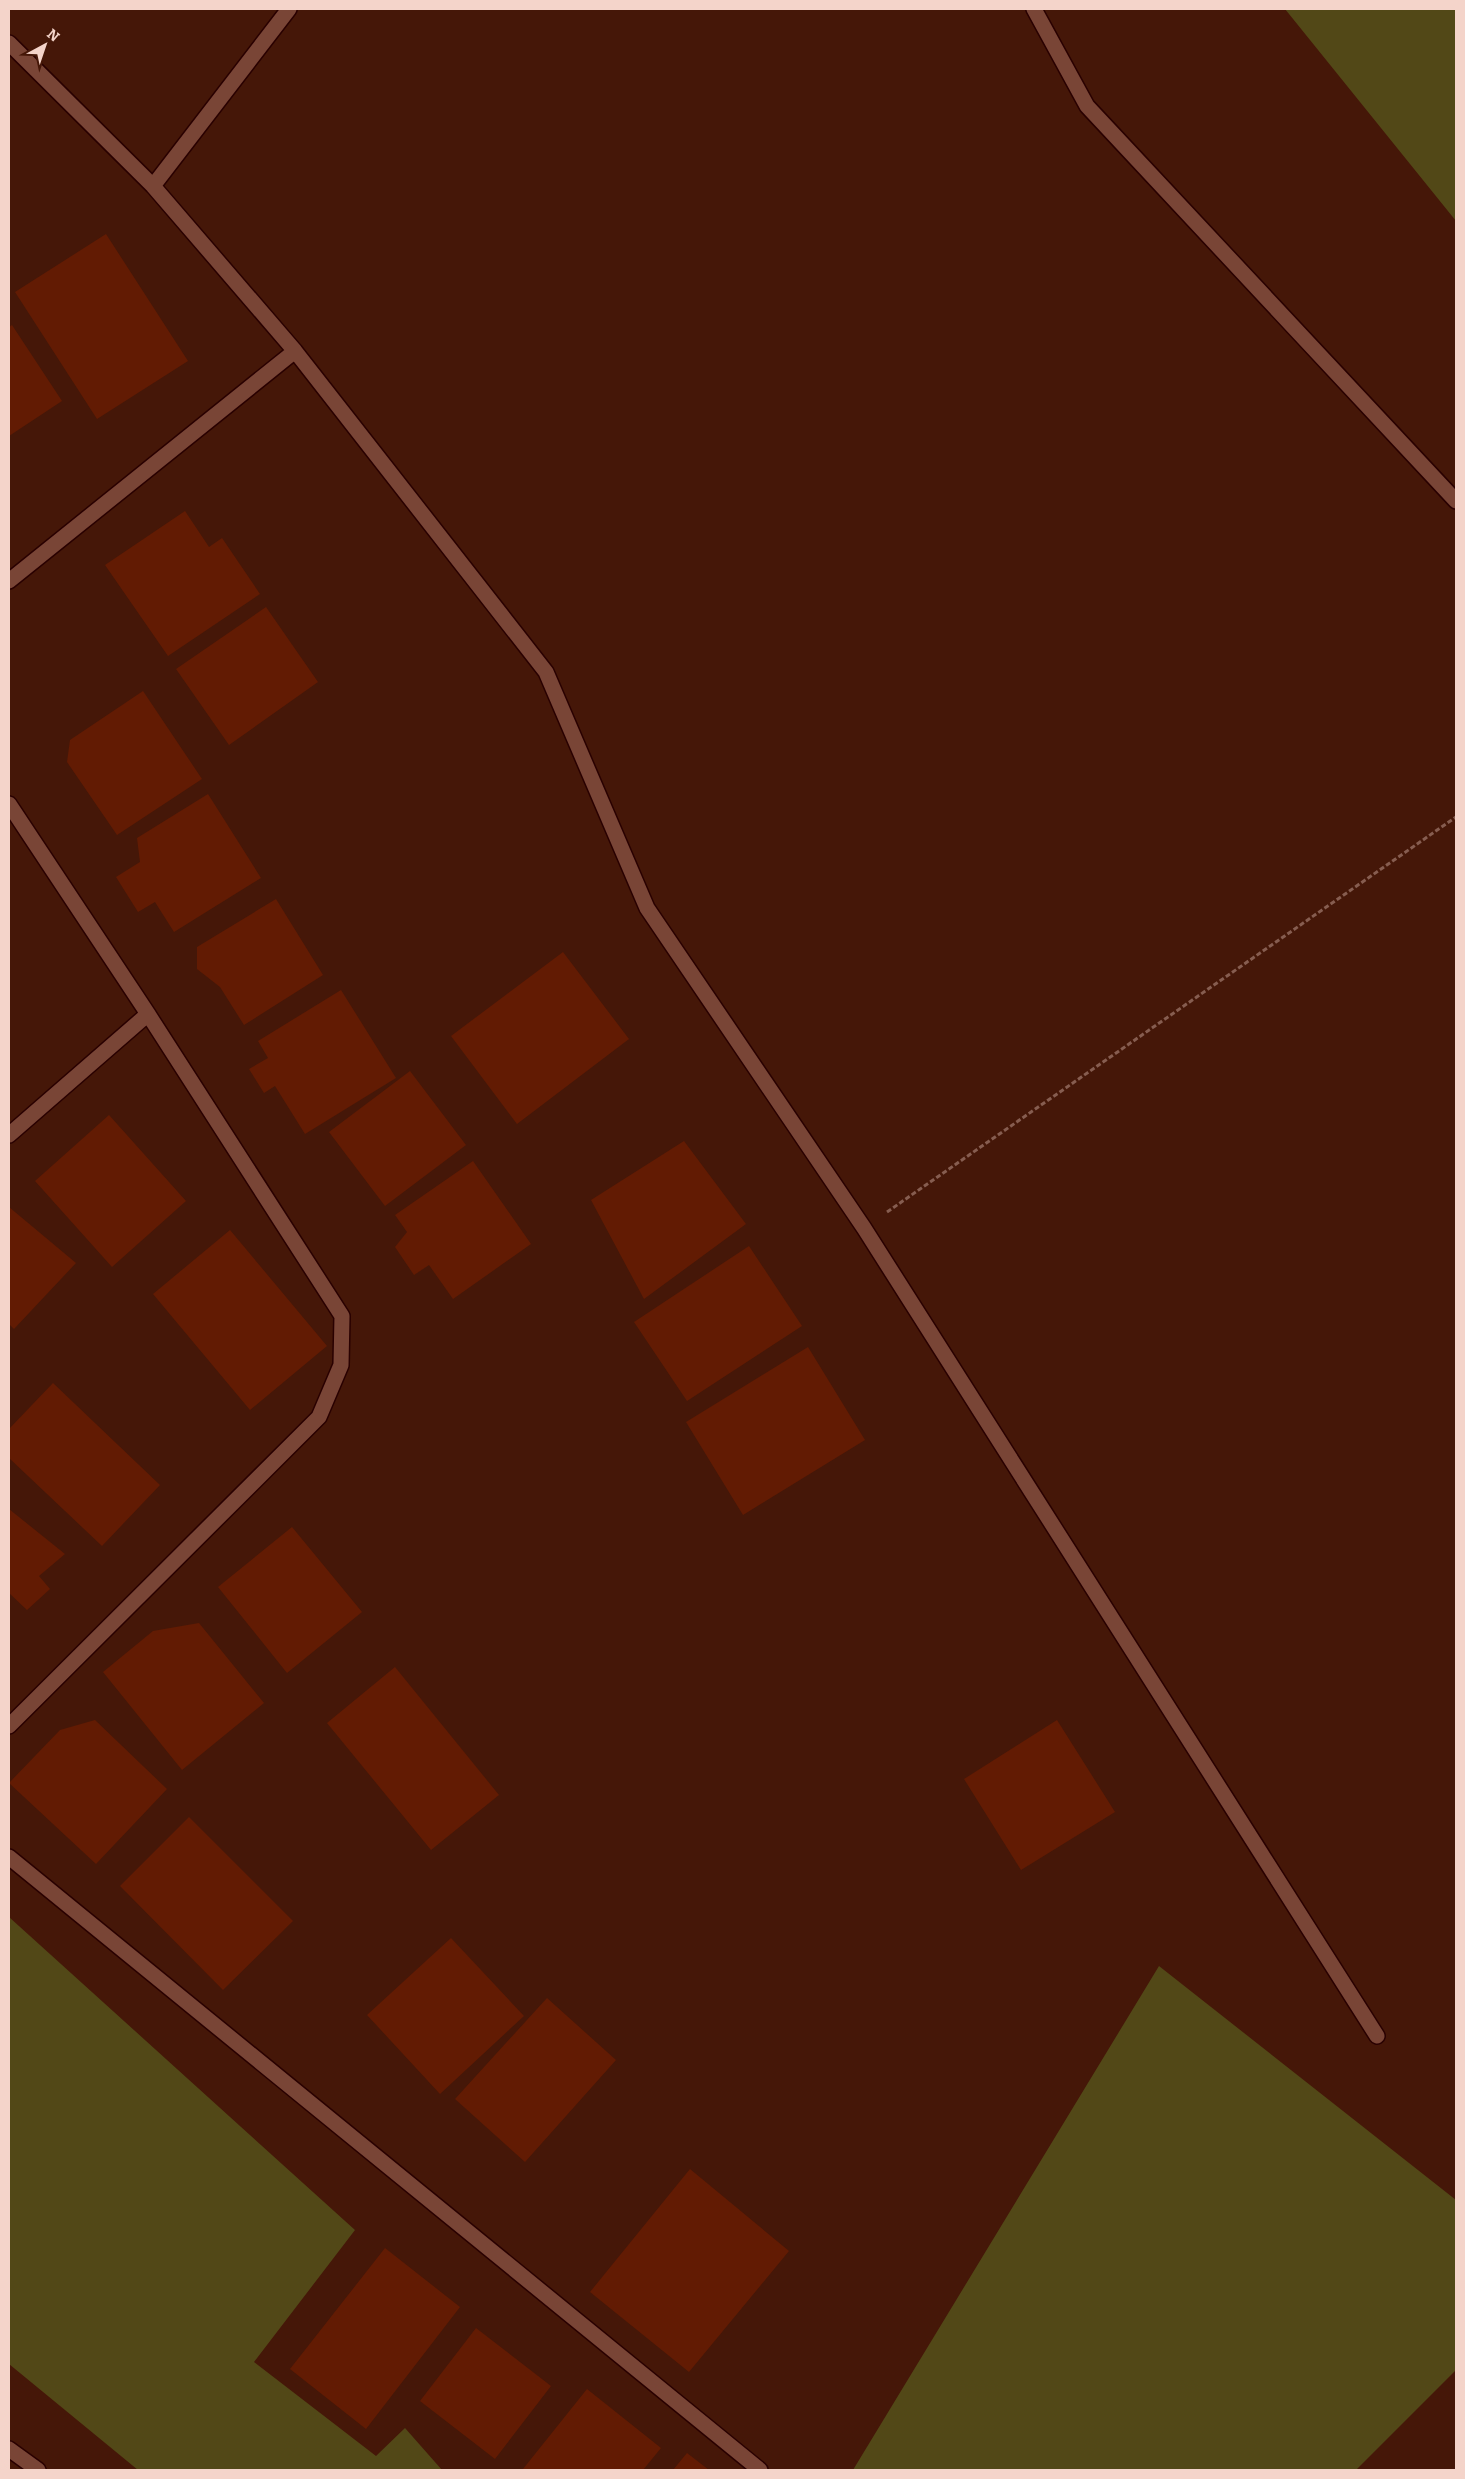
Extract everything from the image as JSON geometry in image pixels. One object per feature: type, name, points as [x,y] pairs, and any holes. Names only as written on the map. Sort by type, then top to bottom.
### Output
[{"type":"street","points":[[153,186],[289,9]]},
{"type":"street","points":[[1034,9],[1086,106],[1456,500]]},
{"type":"street","points":[[9,43],[153,186],[295,352],[546,672],[647,908],[864,1228],[1378,2036]]},
{"type":"street","points":[[9,581],[295,352]]},
{"type":"street","points":[[9,804],[148,1014],[342,1316],[341,1364],[319,1417],[9,1726]]},
{"type":"street","points":[[9,1135],[148,1014]]},
{"type":"street","points":[[9,1856],[760,2470]]},
{"type":"street","points":[[9,2449],[38,2470]]},
{"type":"path","points":[[864,1228],[1456,818]]},
{"type":"shaded area","points":[[1285,9],[1456,9],[1456,221]]},
{"type":"shaded area","points":[[9,1917],[355,2230],[254,2362],[376,2456],[405,2428],[442,2470],[138,2470],[9,2364]]},
{"type":"shaded area","points":[[1159,1966],[1456,2200],[1456,2370],[1356,2470],[853,2470]]},
{"type":"building","points":[[106,234],[188,361],[97,419],[15,292]]},
{"type":"building","points":[[12,325],[62,401],[9,436],[9,327]]},
{"type":"building","points":[[185,511],[209,547],[222,538],[260,594],[168,656],[105,565]]},
{"type":"building","points":[[266,607],[318,682],[229,745],[176,669]]},
{"type":"building","points":[[143,691],[202,779],[117,835],[67,762],[70,740]]},
{"type":"building","points":[[208,794],[261,878],[174,932],[155,902],[138,912],[116,877],[140,862],[137,838]]},
{"type":"building","points":[[276,899],[323,975],[244,1025],[220,987],[197,969],[197,947]]},
{"type":"building","points":[[563,952],[629,1039],[517,1124],[451,1036]]},
{"type":"building","points":[[341,990],[396,1078],[305,1134],[275,1086],[264,1093],[249,1069],[268,1058],[258,1041]]},
{"type":"building","points":[[410,1071],[466,1145],[385,1206],[329,1132]]},
{"type":"building","points":[[109,1115],[186,1201],[112,1267],[35,1181]]},
{"type":"building","points":[[684,1141],[746,1224],[644,1299],[591,1200]]},
{"type":"building","points":[[473,1161],[531,1244],[453,1299],[429,1265],[414,1275],[395,1247],[407,1232],[395,1215]]},
{"type":"building","points":[[9,1207],[76,1263],[14,1329],[9,1324]]},
{"type":"building","points":[[230,1230],[327,1346],[250,1410],[153,1294]]},
{"type":"building","points":[[749,1246],[802,1326],[687,1401],[634,1322]]},
{"type":"building","points":[[808,1347],[865,1440],[743,1515],[686,1422]]},
{"type":"building","points":[[53,1383],[160,1485],[102,1546],[9,1458],[9,1429]]},
{"type":"building","points":[[9,1509],[65,1554],[39,1576],[50,1589],[27,1610],[9,1593]]},
{"type":"building","points":[[292,1527],[362,1612],[287,1673],[218,1587]]},
{"type":"building","points":[[199,1623],[264,1703],[182,1770],[103,1672],[153,1631]]},
{"type":"building","points":[[395,1667],[499,1795],[431,1850],[327,1723]]},
{"type":"building","points":[[95,1720],[167,1789],[96,1864],[9,1783],[60,1730]]},
{"type":"building","points":[[1057,1720],[1115,1812],[1021,1870],[964,1779]]},
{"type":"building","points":[[189,1817],[293,1921],[223,1990],[120,1886]]},
{"type":"building","points":[[451,1938],[524,2016],[440,2094],[367,2015]]},
{"type":"building","points":[[547,1998],[616,2060],[525,2162],[455,2099]]},
{"type":"building","points":[[690,2169],[789,2251],[689,2372],[590,2292]]},
{"type":"building","points":[[385,2248],[460,2307],[366,2429],[290,2369]]},
{"type":"building","points":[[476,2328],[551,2386],[495,2459],[420,2401]]},
{"type":"building","points":[[587,2389],[661,2448],[643,2470],[524,2470],[523,2469]]},
{"type":"building","points":[[687,2453],[709,2470],[673,2470]]}]
